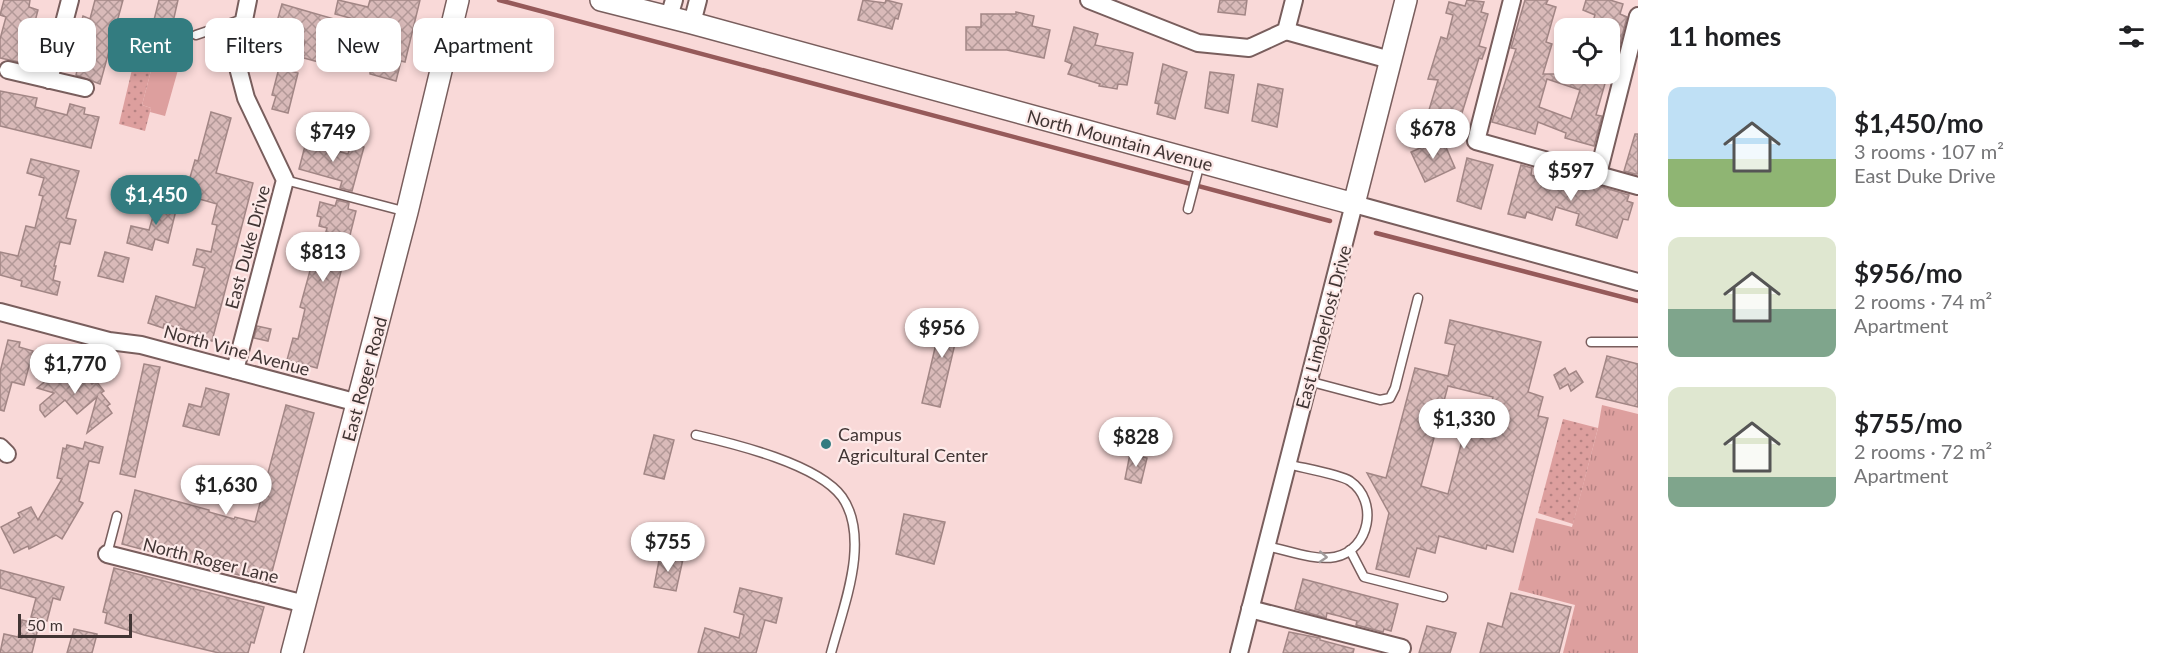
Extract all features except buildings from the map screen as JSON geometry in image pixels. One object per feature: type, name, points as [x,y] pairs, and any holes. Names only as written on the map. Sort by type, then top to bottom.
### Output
[{"type":"street","points":[[49,80],[70,0]]},
{"type":"street","name":"East Duke Drive","points":[[243,18],[248,0]]},
{"type":"street","name":"East Roger Road","points":[[292,653],[407,212],[458,0]]},
{"type":"street","name":"North Mountain Avenue","points":[[601,0],[671,8],[692,23],[1198,170],[1354,204],[1638,282]]},
{"type":"street","points":[[692,23],[698,0]]},
{"type":"street","points":[[1089,0],[1198,43],[1249,48],[1286,31],[1390,60]]},
{"type":"street","points":[[1286,31],[1294,0]]},
{"type":"street","name":"East Limberlost Drive","points":[[1239,653],[1406,0]]},
{"type":"street","points":[[1512,0],[1476,141],[1638,186]]},
{"type":"street","points":[[1598,174],[1638,16]]},
{"type":"street","points":[[8,70],[85,88]]},
{"type":"street","name":"East Duke Drive","points":[[235,370],[285,180],[246,98],[239,72]]},
{"type":"street","name":"North Vine Avenue","points":[[0,312],[109,341],[141,345],[358,403]]},
{"type":"street","name":"North Roger Lane","points":[[107,554],[305,604]]},
{"type":"street","points":[[1250,609],[1402,648]]},
{"type":"lane","points":[[196,35],[205,32]]},
{"type":"lane","points":[[1188,209],[1198,170]]},
{"type":"lane","points":[[285,180],[407,212]]},
{"type":"lane","points":[[1308,381],[1380,400],[1390,398],[1395,388],[1418,298]]},
{"type":"lane","points":[[1591,342],[1638,342]]},
{"type":"lane","points":[[696,435],[796,465],[826,481],[841,496],[850,513],[854,535],[854,560],[831,653]]},
{"type":"lane","points":[[1266,546],[1324,558],[1338,557],[1360,541],[1366,528],[1368,514],[1365,501],[1358,489],[1348,480],[1287,464]]},
{"type":"lane","points":[[107,554],[117,516]]},
{"type":"lane","points":[[1350,550],[1364,577],[1443,597]]},
{"type":"green space","points":[[131,72],[151,72],[142,105],[151,108],[145,131],[119,124]]},
{"type":"green space","points":[[151,72],[177,72],[165,116],[150,112],[151,108],[142,105]]},
{"type":"green space","points":[[1602,405],[1638,414],[1638,653],[1563,653],[1575,605],[1518,590],[1536,518],[1572,527]]},
{"type":"green space","points":[[1563,419],[1598,428],[1573,524],[1538,513]]},
{"type":"waterway","points":[[499,0],[1330,221]]},
{"type":"waterway","points":[[1376,233],[1638,301]]},
{"type":"place","name":"Campus Agricultural Center","points":[[826,444]]}]
